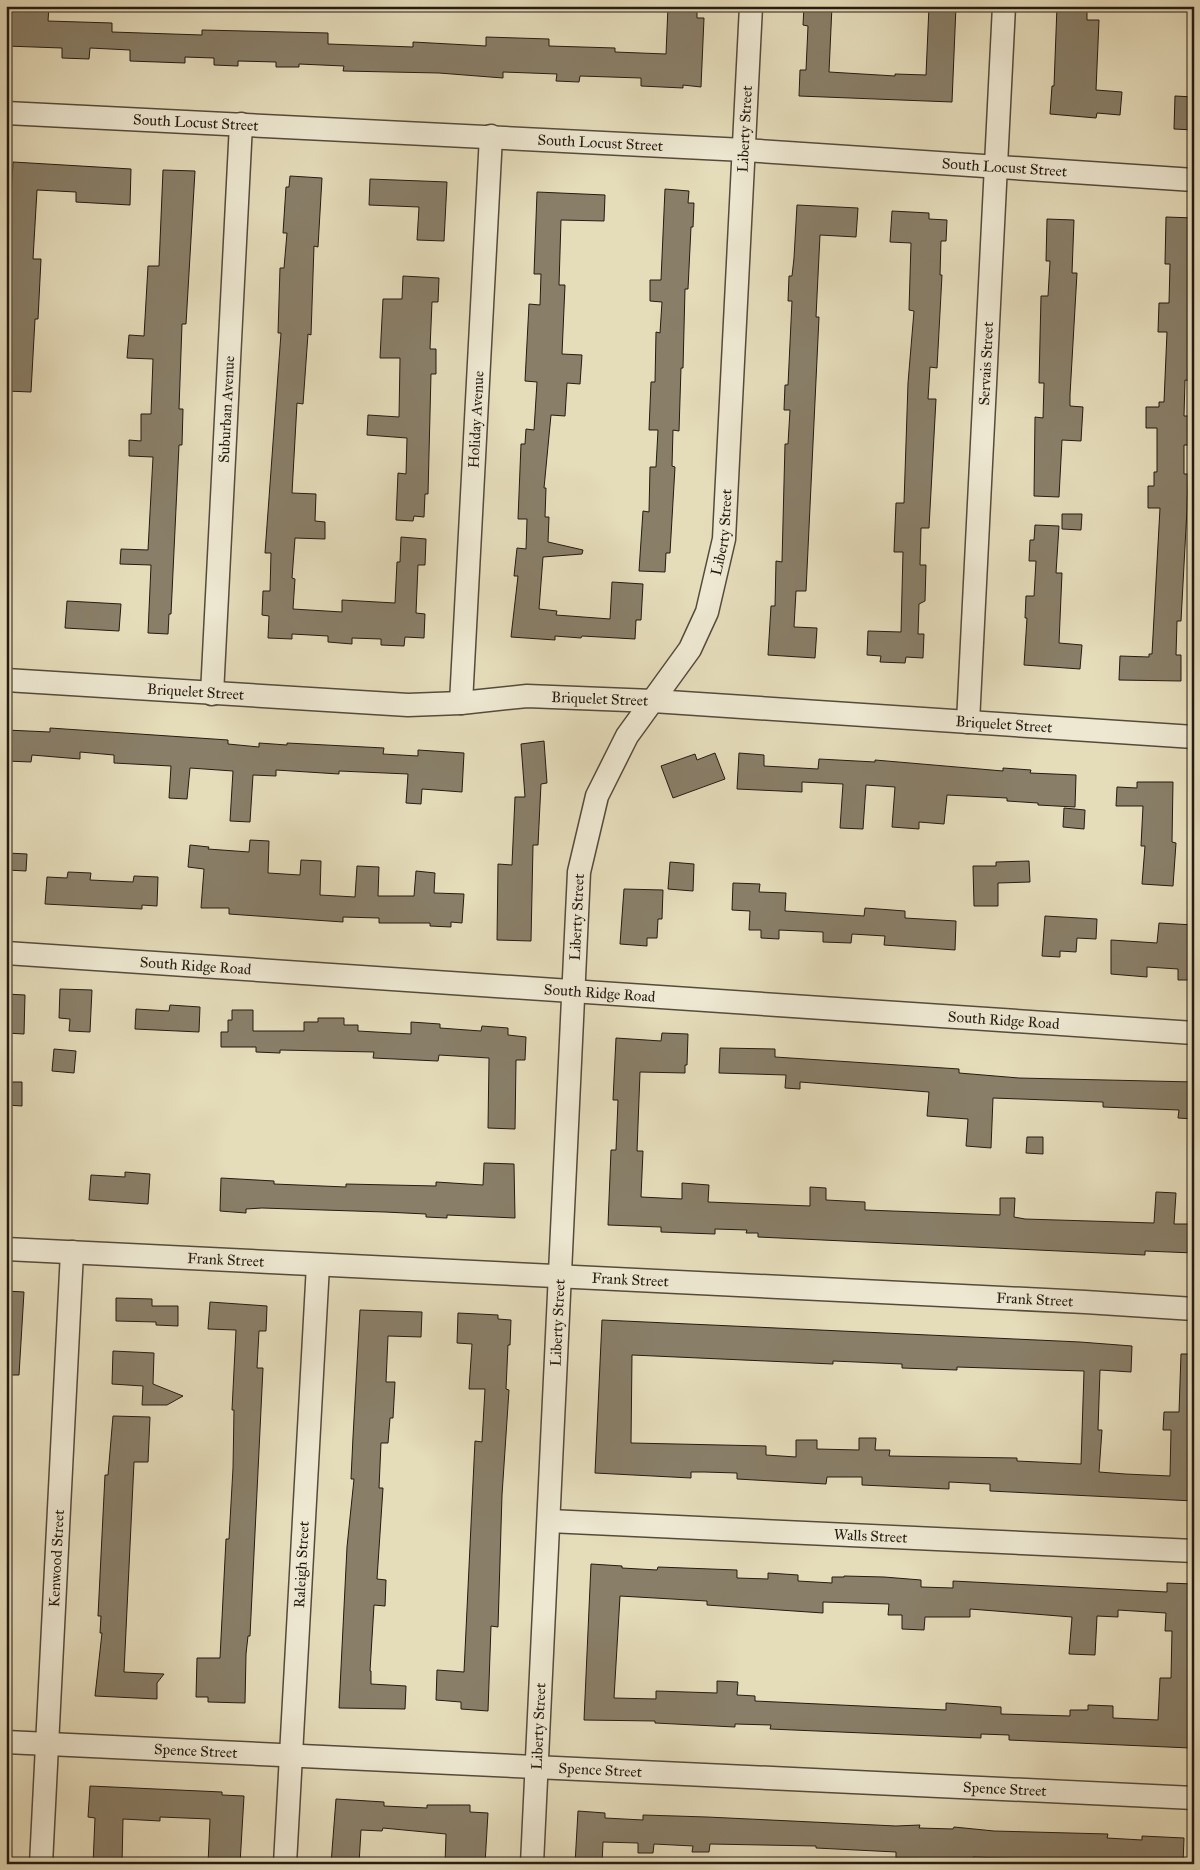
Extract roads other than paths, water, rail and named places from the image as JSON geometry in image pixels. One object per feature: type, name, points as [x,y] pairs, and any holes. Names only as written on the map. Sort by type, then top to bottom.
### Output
[{"type":"street","name":"Liberty Street","points":[[532,1864],[579,872],[597,796],[627,736],[690,649],[707,612],[724,539],[752,6]]},
{"type":"street","name":"Servais Street","points":[[968,722],[1004,6]]},
{"type":"street","name":"South Locust Street","points":[[6,113],[744,150],[1194,180]]},
{"type":"street","name":"Suburban Avenue","points":[[212,694],[241,124]]},
{"type":"street","name":"Holiday Avenue","points":[[461,703],[491,136]]},
{"type":"street","name":"Briquelet Street","points":[[6,680],[408,705],[461,703],[527,696],[653,701],[1194,737]]},
{"type":"street","name":"South Ridge Road","points":[[6,953],[1194,1033]]},
{"type":"street","name":"Frank Street","points":[[6,1249],[1194,1309]]},
{"type":"street","name":"Kenwood Street","points":[[41,1864],[72,1252]]},
{"type":"street","name":"Raleigh Street","points":[[285,1864],[318,1265]]},
{"type":"street","name":"Walls Street","points":[[549,1521],[1194,1551]]},
{"type":"street","name":"Spence Street","points":[[6,1742],[1194,1798]]}]
